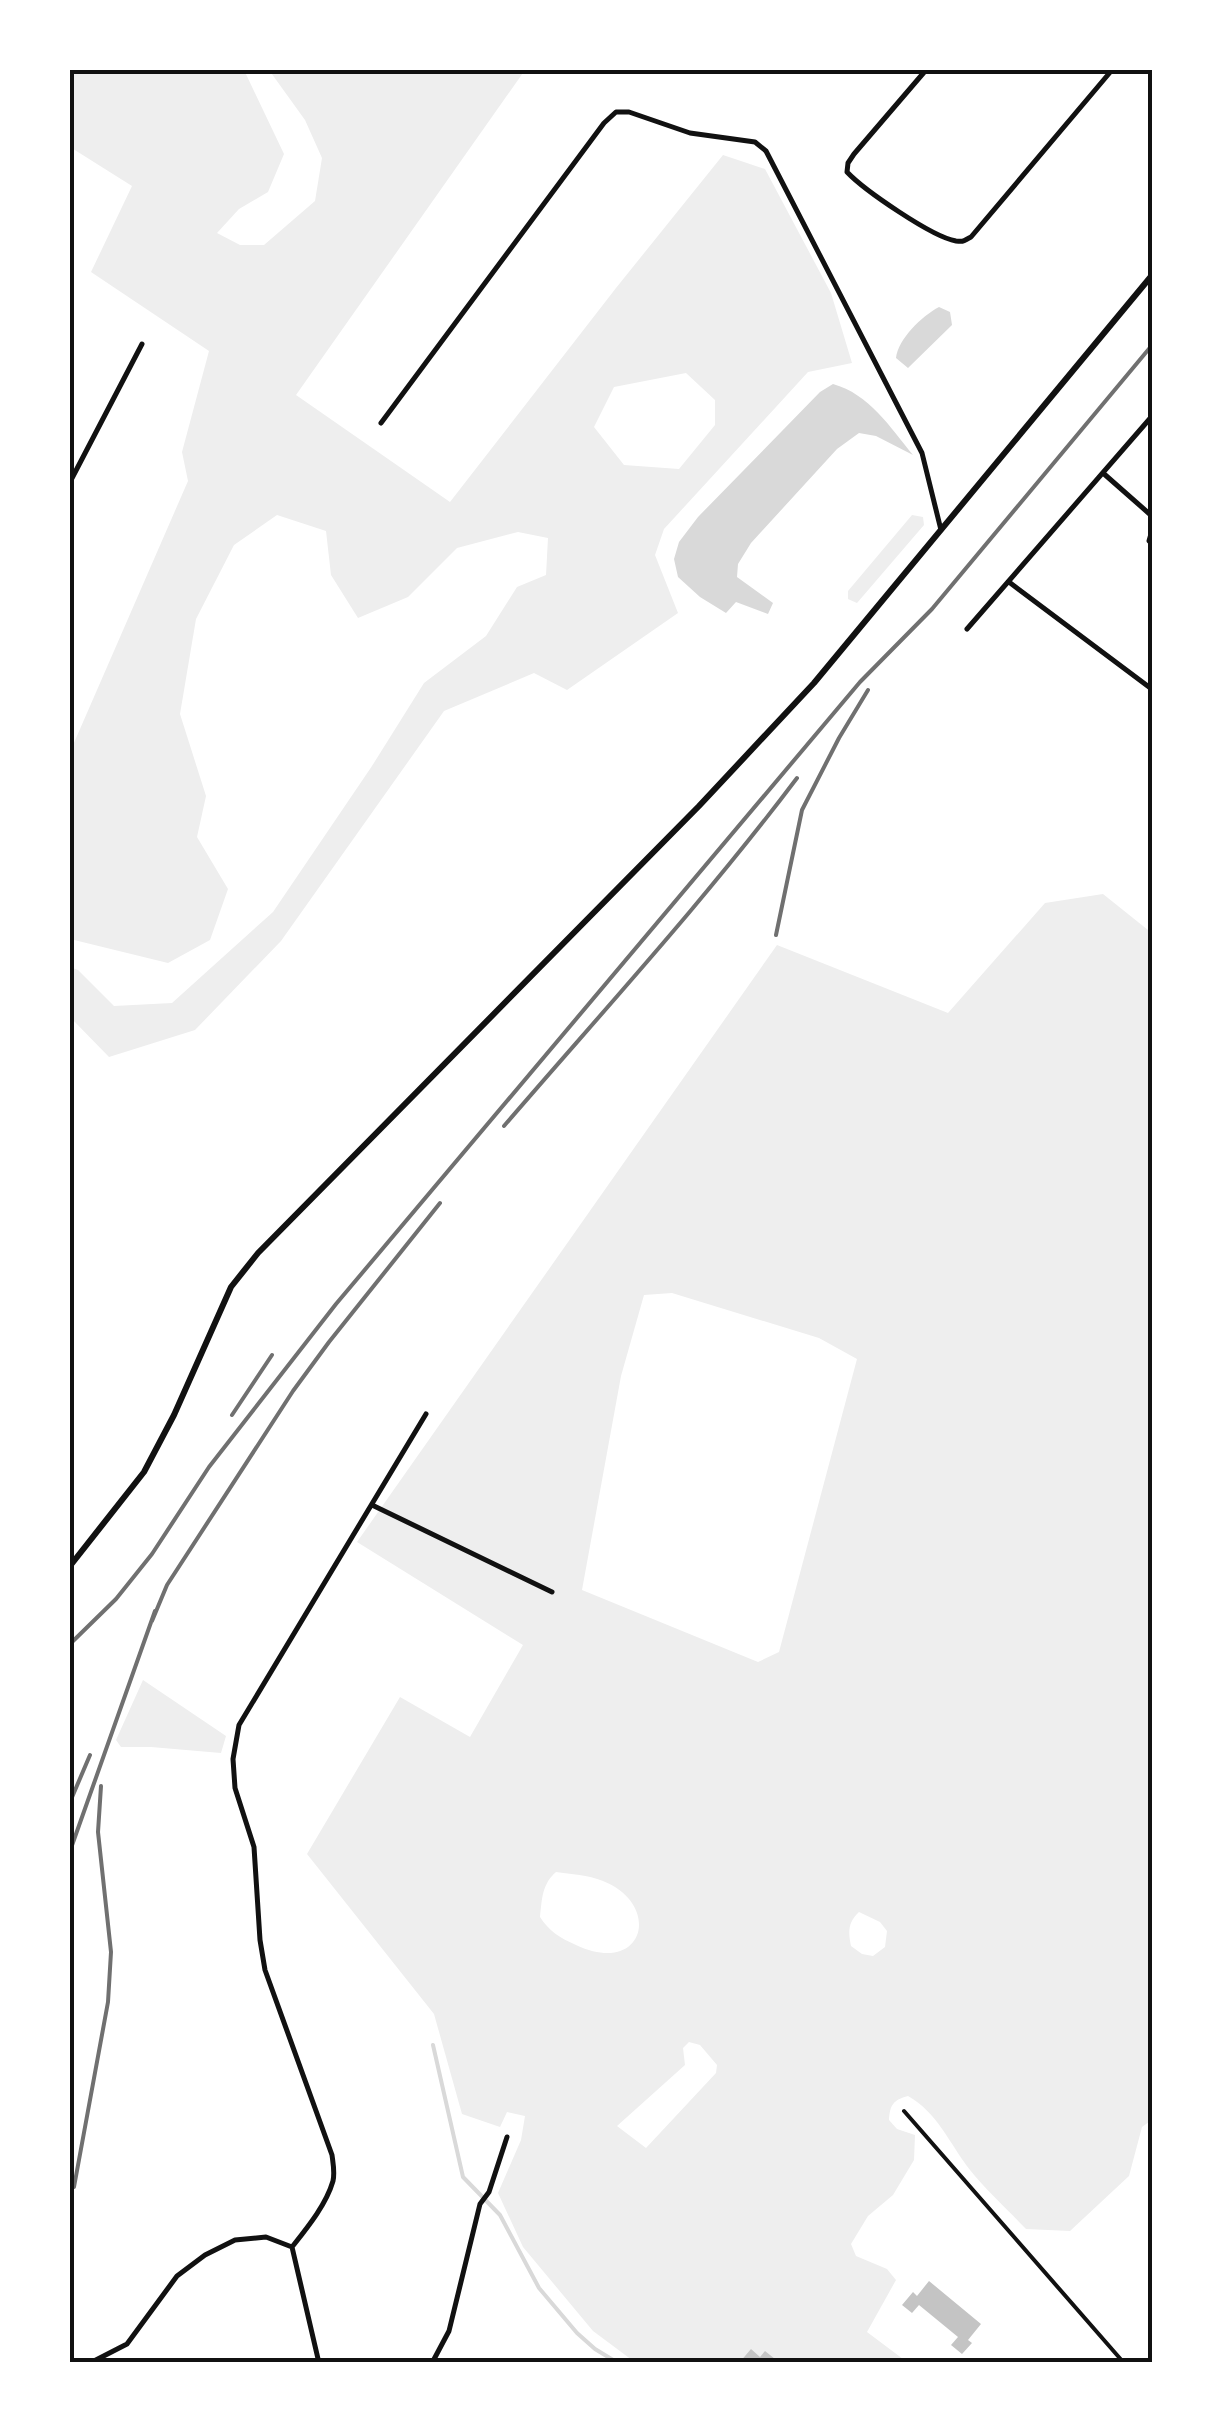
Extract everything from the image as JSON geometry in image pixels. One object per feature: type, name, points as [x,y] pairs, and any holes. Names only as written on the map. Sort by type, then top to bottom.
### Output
[{"type":"street","points":[[926,70],[854,154],[847,172],[909,218],[950,240],[962,242],[971,238],[1112,70]]},
{"type":"street","points":[[381,423],[604,123],[616,112],[629,112],[690,133],[755,142],[766,151],[922,453],[942,531]]},
{"type":"street","points":[[70,1566],[144,1472],[231,1287],[258,1253],[814,683],[1153,274]]},
{"type":"street","points":[[70,482],[142,344]]},
{"type":"street","points":[[966,629],[1153,415]]},
{"type":"street","points":[[1102,473],[1153,517]]},
{"type":"street","points":[[1153,527],[1153,544]]},
{"type":"street","points":[[1009,582],[1153,690]]},
{"type":"street","points":[[292,2247],[311,2223],[334,2170],[332,2155],[265,1970],[254,1847],[235,1788],[233,1759],[239,1726],[426,1414]]},
{"type":"street","points":[[372,1506],[552,1592]]},
{"type":"street","points":[[904,2111],[1124,2363]]},
{"type":"street","points":[[432,2363],[449,2330],[480,2204],[489,2192],[507,2136]]},
{"type":"street","points":[[90,2363],[126,2344],[177,2276],[205,2255],[235,2240],[266,2237],[292,2247]]},
{"type":"street","points":[[292,2247],[318,2363]]},
{"type":"shaded area","points":[[70,70],[244,70],[284,154],[268,192],[239,209],[217,233],[240,245],[264,245],[315,201],[322,158],[305,120],[269,70],[525,70],[296,395],[450,502],[723,155],[765,169],[831,293],[852,363],[808,372],[664,529],[655,555],[678,613],[567,690],[534,673],[444,711],[281,941],[195,1030],[109,1057],[70,1017],[70,967],[78,970],[114,1006],[172,1003],[273,912],[424,683],[486,636],[517,587],[546,575],[548,538],[518,532],[457,548],[408,597],[358,618],[331,575],[326,531],[277,515],[234,545],[196,619],[180,714],[206,796],[197,837],[228,889],[210,940],[168,963],[70,939],[70,752],[188,481],[182,452],[209,351],[91,272],[132,186],[70,147]],"holes":[[[686,373],[715,400],[715,425],[679,469],[624,465],[594,427],[614,387]]]},
{"type":"shaded area","points":[[939,307],[950,312],[952,325],[908,368],[896,358],[901,343],[918,322]]},
{"type":"shaded area","points":[[833,384],[868,403],[913,455],[876,436],[859,433],[837,449],[751,543],[738,564],[737,577],[773,603],[768,614],[736,602],[726,613],[678,577],[674,559],[679,542],[698,517],[820,392]]},
{"type":"shaded area","points":[[912,515],[923,517],[924,525],[857,603],[848,599],[848,591]]},
{"type":"shaded area","points":[[1103,894],[1153,934],[1153,2119],[1142,2127],[1129,2176],[1070,2231],[1026,2229],[970,2170],[927,2111],[908,2096],[899,2099],[891,2107],[889,2120],[897,2129],[915,2135],[914,2160],[893,2195],[868,2216],[851,2244],[856,2256],[887,2269],[896,2280],[867,2332],[903,2359],[899,2363],[636,2363],[593,2331],[523,2247],[498,2193],[521,2140],[525,2116],[507,2112],[500,2127],[462,2114],[434,2014],[307,1854],[400,1697],[470,1737],[523,1645],[357,1542],[777,945],[948,1013],[1045,903]],"holes":[[[672,1293],[819,1338],[857,1359],[779,1652],[758,1662],[582,1590],[621,1376],[644,1295]],[[556,1872],[603,1881],[622,1892],[634,1906],[638,1934],[630,1945],[617,1952],[599,1952],[560,1937],[540,1917],[548,1882]],[[859,1912],[880,1922],[887,1931],[885,1947],[873,1956],[851,1946],[853,1920]],[[689,2042],[700,2045],[717,2065],[716,2073],[646,2148],[617,2126],[685,2065],[683,2048]]]},
{"type":"shaded area","points":[[143,1680],[226,1736],[221,1753],[121,1747],[116,1740]]},
{"type":"building","points":[[929,2281],[981,2324],[962,2354],[951,2345],[958,2337],[919,2305],[912,2313],[902,2305],[913,2292],[917,2296]]},
{"type":"building","points":[[751,2349],[760,2357],[765,2351],[780,2363],[739,2363]]},
{"type":"waterway","points":[[433,2045],[463,2177],[500,2215],[539,2288],[577,2333],[618,2363]]},
{"type":"railway","points":[[70,1644],[116,1599],[152,1554],[209,1467],[336,1304],[860,682],[932,609],[1153,344]]},
{"type":"railway","points":[[776,935],[802,810],[868,690]]},
{"type":"railway","points":[[504,1126],[690,911],[797,778]]},
{"type":"railway","points":[[152,1621],[167,1585],[293,1391],[440,1203]]},
{"type":"railway","points":[[232,1415],[272,1355]]},
{"type":"railway","points":[[70,1851],[155,1611]]},
{"type":"railway","points":[[70,1802],[90,1755]]},
{"type":"railway","points":[[74,2187],[108,2002],[111,1952],[98,1832],[101,1786]]}]
